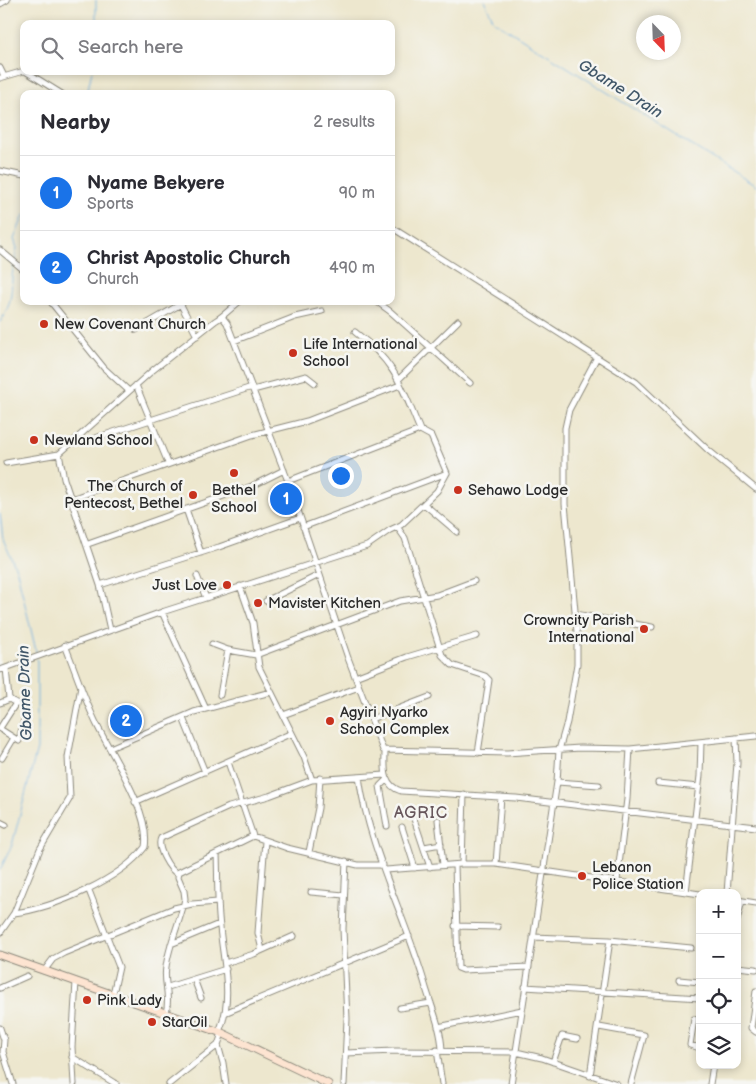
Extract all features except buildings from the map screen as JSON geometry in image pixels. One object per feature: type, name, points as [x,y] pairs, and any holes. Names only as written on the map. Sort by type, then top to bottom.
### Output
[{"type":"main road","points":[[0,955],[221,1033],[328,1084]]},
{"type":"street","points":[[0,4],[7,0]]},
{"type":"street","points":[[0,68],[2,77],[20,72]]},
{"type":"street","points":[[31,75],[55,90]]},
{"type":"street","points":[[0,171],[20,175]]},
{"type":"street","points":[[395,230],[646,390],[708,450],[756,490]]},
{"type":"street","points":[[0,250],[20,266]]},
{"type":"street","points":[[53,305],[99,363],[116,381],[129,391]]},
{"type":"street","points":[[136,330],[177,305]]},
{"type":"street","points":[[181,305],[197,336]]},
{"type":"street","points":[[6,463],[59,454],[114,407],[136,384],[215,321],[223,318],[228,310],[235,305]]},
{"type":"street","points":[[381,305],[470,383]]},
{"type":"street","points":[[234,341],[295,317],[322,311]]},
{"type":"street","points":[[223,318],[227,323],[284,470],[355,677],[380,746],[385,751],[386,777],[391,786],[401,791],[501,797],[625,812],[695,818],[756,827]]},
{"type":"street","points":[[71,499],[168,463],[269,430],[307,421],[400,382],[458,321]]},
{"type":"street","points":[[16,703],[0,729],[20,741],[25,716],[23,706],[10,699],[3,669],[65,645],[162,612],[367,546],[390,530],[398,528],[424,504],[442,484],[446,472],[431,436],[420,430],[400,382],[385,357],[355,332]]},
{"type":"street","points":[[511,1084],[544,870],[559,750],[567,722],[577,664],[575,614],[564,504],[565,428],[569,410],[597,357]]},
{"type":"street","points":[[71,443],[86,441],[253,388],[306,376],[315,383]]},
{"type":"street","points":[[136,384],[168,463]]},
{"type":"street","points":[[288,481],[420,430]]},
{"type":"street","points":[[59,454],[71,499],[88,544],[100,585],[110,630]]},
{"type":"street","points":[[88,544],[252,486],[284,470]]},
{"type":"street","points":[[303,527],[446,472]]},
{"type":"street","points":[[424,504],[457,532]]},
{"type":"street","points":[[186,509],[201,553]]},
{"type":"street","points":[[100,585],[201,553],[300,518]]},
{"type":"street","points":[[398,528],[405,538],[439,647],[446,661],[452,665],[485,676],[488,680],[478,753]]},
{"type":"street","points":[[266,601],[319,575]]},
{"type":"street","points":[[197,576],[206,598]]},
{"type":"street","points":[[212,644],[228,650],[256,655],[400,601],[437,595],[474,581]]},
{"type":"street","points":[[240,586],[253,623],[256,655],[262,676],[304,757],[312,780]]},
{"type":"street","points":[[162,612],[206,710]]},
{"type":"street","points":[[575,614],[652,627]]},
{"type":"street","points":[[355,677],[476,636]]},
{"type":"street","points":[[14,913],[53,905],[88,888],[127,865],[145,847],[145,833],[136,802],[81,686],[65,645]]},
{"type":"street","points":[[220,695],[228,650]]},
{"type":"street","points":[[0,933],[14,913],[40,850],[70,798],[68,757],[81,686]]},
{"type":"street","points":[[283,715],[359,687]]},
{"type":"street","points":[[110,748],[150,728],[183,718],[194,712],[271,692]]},
{"type":"street","points":[[371,719],[429,697]]},
{"type":"street","points":[[0,704],[10,699]]},
{"type":"street","points":[[183,718],[205,772]]},
{"type":"street","points":[[136,802],[292,733]]},
{"type":"street","points":[[385,751],[478,753],[630,749],[756,736]]},
{"type":"street","points":[[2,757],[14,738]]},
{"type":"street","points":[[727,889],[737,763],[736,738]]},
{"type":"street","points":[[686,892],[699,787],[701,742]]},
{"type":"street","points":[[617,882],[630,749]]},
{"type":"street","points":[[228,762],[253,836],[265,841],[364,866],[383,865]]},
{"type":"street","points":[[360,777],[366,818],[409,936],[438,1027],[442,1084]]},
{"type":"street","points":[[166,1013],[168,987],[165,970],[183,906],[184,891],[178,874],[171,869],[159,845],[161,838],[229,807],[242,805],[312,780],[320,778],[386,777]]},
{"type":"street","points":[[386,777],[380,786],[387,826]]},
{"type":"street","points":[[309,852],[318,808],[320,778]]},
{"type":"street","points":[[556,782],[599,785]]},
{"type":"street","points":[[658,783],[699,787]]},
{"type":"street","points":[[462,864],[464,794]]},
{"type":"street","points":[[496,864],[501,797]]},
{"type":"street","points":[[412,813],[430,867]]},
{"type":"street","points":[[438,820],[443,865]]},
{"type":"street","points":[[0,822],[6,824]]},
{"type":"street","points":[[402,826],[415,868]]},
{"type":"street","points":[[178,874],[253,836]]},
{"type":"street","points":[[262,950],[258,933],[265,841]]},
{"type":"street","points":[[424,847],[441,844]]},
{"type":"street","points":[[217,854],[218,902],[225,966],[227,1012],[218,1045],[224,1063],[226,1084]]},
{"type":"street","points":[[344,1084],[346,1053],[344,895],[346,861]]},
{"type":"street","points":[[386,870],[443,865],[496,864],[696,893]]},
{"type":"street","points":[[455,865],[456,957],[460,969],[528,967]]},
{"type":"street","points":[[88,888],[119,967],[113,994]]},
{"type":"street","points":[[310,892],[344,895]]},
{"type":"street","points":[[741,900],[756,903]]},
{"type":"street","points":[[44,971],[53,959],[106,935],[183,906],[218,902]]},
{"type":"street","points":[[171,944],[220,924]]},
{"type":"street","points":[[455,926],[498,927]]},
{"type":"street","points":[[168,987],[225,966],[294,936]]},
{"type":"street","points":[[227,1012],[409,936]]},
{"type":"street","points":[[533,937],[610,940],[691,948]]},
{"type":"street","points":[[590,1076],[604,993],[610,940]]},
{"type":"street","points":[[741,967],[756,969]]},
{"type":"street","points":[[0,988],[27,976]]},
{"type":"street","points":[[194,978],[201,998]]},
{"type":"street","points":[[679,980],[696,982]]},
{"type":"street","points":[[74,1084],[72,1057],[76,982]]},
{"type":"street","points":[[526,987],[696,998]]},
{"type":"street","points":[[756,991],[751,1028],[756,1032]]},
{"type":"street","points":[[400,1008],[431,1003]]},
{"type":"street","points":[[438,1027],[522,1010]]},
{"type":"street","points":[[694,1019],[690,1045],[696,1047]]},
{"type":"street","points":[[598,1027],[644,1035],[631,1084]]},
{"type":"street","points":[[0,1028],[4,1040],[3,1052],[12,1084]]},
{"type":"street","points":[[553,1062],[560,1038],[568,1036],[577,1039]]},
{"type":"street","points":[[168,1084],[218,1045]]},
{"type":"street","points":[[346,1053],[439,1050],[516,1052],[553,1062],[618,1084]]},
{"type":"street","points":[[72,1057],[116,1084]]},
{"type":"street","points":[[710,1084],[712,1069]]},
{"type":"waterway","name":"Gbame Drain","points":[[96,0],[96,20]]},
{"type":"waterway","name":"Gbame Drain","points":[[484,0],[494,21],[756,186]]},
{"type":"waterway","name":"Gbame Drain","points":[[88,90],[91,75]]},
{"type":"waterway","name":"Gbame Drain","points":[[15,260],[17,248],[14,239],[20,225]]},
{"type":"waterway","name":"Gbame Drain","points":[[0,322],[10,299],[14,264]]},
{"type":"waterway","name":"Gbame Drain","points":[[0,514],[3,539],[17,571],[37,655]]},
{"type":"waterway","name":"Gbame Drain","points":[[0,870],[12,845],[37,749],[37,659]]},
{"type":"place","name":"New Covenant Church","points":[[44,324]]},
{"type":"place","name":"Life International School","points":[[293,353]]},
{"type":"place","name":"Newland School","points":[[34,440]]},
{"type":"place","name":"Bethel School","points":[[234,473]]},
{"type":"place","name":"Sehawo Lodge","points":[[458,490]]},
{"type":"place","name":"The Church of Pentecost, Bethel","points":[[193,495]]},
{"type":"place","name":"Nyame Bekyere","points":[[286,499]]},
{"type":"place","name":"Just Love","points":[[227,585]]},
{"type":"place","name":"Mavister Kitchen","points":[[258,603]]},
{"type":"place","name":"Crowncity Parish International","points":[[644,629]]},
{"type":"place","name":"Christ Apostolic Church","points":[[126,721]]},
{"type":"place","name":"Agyiri Nyarko School Complex","points":[[330,721]]},
{"type":"place","name":"Lebanon Police Station","points":[[582,876]]},
{"type":"place","name":"Pink Lady","points":[[87,1000]]},
{"type":"place","name":"StarOil","points":[[152,1022]]},
{"type":"district","name":"AGRIC","points":[[421,812]]}]
